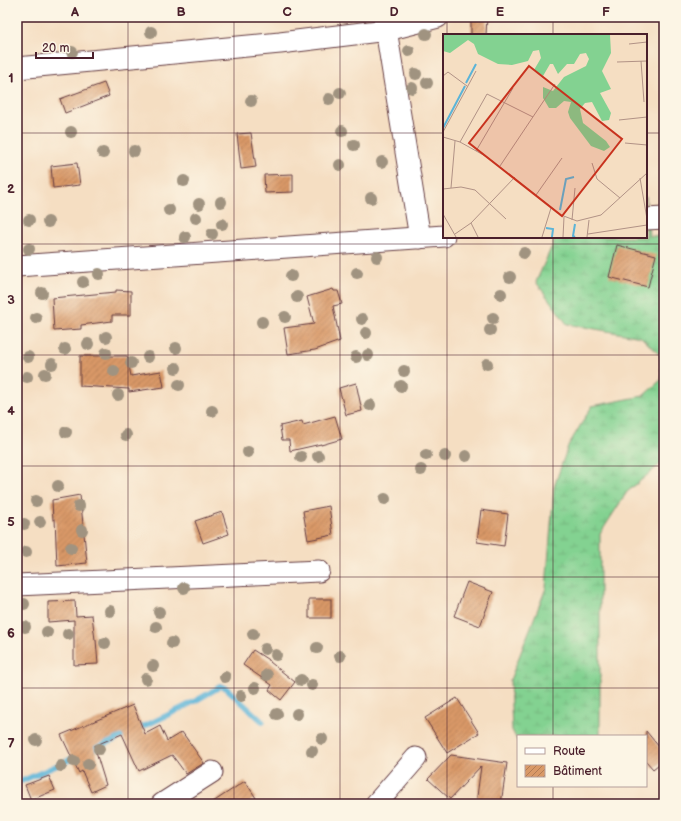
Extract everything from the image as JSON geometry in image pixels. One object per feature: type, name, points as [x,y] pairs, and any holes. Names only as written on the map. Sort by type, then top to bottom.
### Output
[{"type":"street","points":[[17,68],[280,43],[386,24],[438,17]]},
{"type":"street","points":[[386,24],[420,238]]},
{"type":"street","points":[[647,219],[664,218]]},
{"type":"street","points":[[17,266],[443,236]]},
{"type":"street","points":[[17,585],[319,571]]},
{"type":"street","points":[[376,804],[416,758]]},
{"type":"street","points":[[162,804],[212,772]]},
{"type":"green space","points":[[647,209],[649,236],[664,236],[664,461],[627,492],[600,534],[600,735],[517,735],[517,740],[512,730],[510,680],[546,588],[554,487],[568,446],[592,406],[643,396],[662,379],[660,355],[641,337],[567,324],[536,282],[556,238],[647,238]]},
{"type":"building","points":[[471,17],[487,17],[486,34],[471,34]]},
{"type":"building","points":[[104,83],[109,96],[65,113],[60,99]]},
{"type":"building","points":[[251,133],[256,167],[241,169],[237,134]]},
{"type":"building","points":[[77,163],[80,185],[53,188],[51,166]]},
{"type":"building","points":[[293,174],[293,192],[265,193],[264,175]]},
{"type":"building","points":[[617,245],[656,255],[648,287],[609,277]]},
{"type":"building","points":[[333,289],[334,291],[338,291],[342,304],[333,306],[340,341],[315,350],[288,354],[284,328],[314,324],[307,297]]},
{"type":"building","points":[[116,290],[131,291],[131,315],[112,315],[112,321],[81,325],[81,329],[54,331],[52,298],[116,292]]},
{"type":"building","points":[[80,356],[127,356],[131,376],[161,371],[164,387],[129,392],[129,389],[80,386]]},
{"type":"building","points":[[356,383],[362,411],[346,415],[339,388]]},
{"type":"building","points":[[335,416],[342,439],[290,451],[289,440],[282,440],[280,426],[302,421],[303,425]]},
{"type":"building","points":[[80,495],[87,563],[57,566],[55,519],[53,520],[52,500]]},
{"type":"building","points":[[329,506],[333,535],[308,540],[303,511]]},
{"type":"building","points":[[481,510],[508,514],[504,546],[477,542]]},
{"type":"building","points":[[222,512],[229,534],[203,543],[195,521]]},
{"type":"building","points":[[467,582],[493,592],[480,626],[454,616]]},
{"type":"building","points":[[309,599],[331,599],[331,618],[309,618]]},
{"type":"building","points":[[75,601],[76,616],[92,615],[98,664],[74,665],[74,620],[48,622],[48,602]]},
{"type":"building","points":[[253,650],[270,661],[295,682],[281,700],[269,690],[272,685],[243,665]]},
{"type":"building","points":[[457,698],[479,733],[447,753],[425,718]]},
{"type":"building","points":[[133,705],[145,734],[160,726],[167,741],[182,732],[204,763],[186,774],[172,755],[139,771],[122,734],[94,746],[106,785],[91,792],[82,771],[79,773],[61,735]]},
{"type":"building","points":[[646,731],[664,753],[664,760],[653,769],[647,762]]},
{"type":"building","points":[[451,755],[507,763],[501,804],[476,804],[481,766],[450,799],[428,779]]},
{"type":"building","points":[[49,776],[55,790],[31,800],[25,785]]},
{"type":"building","points":[[245,781],[256,798],[247,804],[210,804]]},
{"type":"waterway","points":[[88,752],[172,713],[221,686],[226,688],[263,722]]},
{"type":"waterway","points":[[22,781],[78,756]]}]
